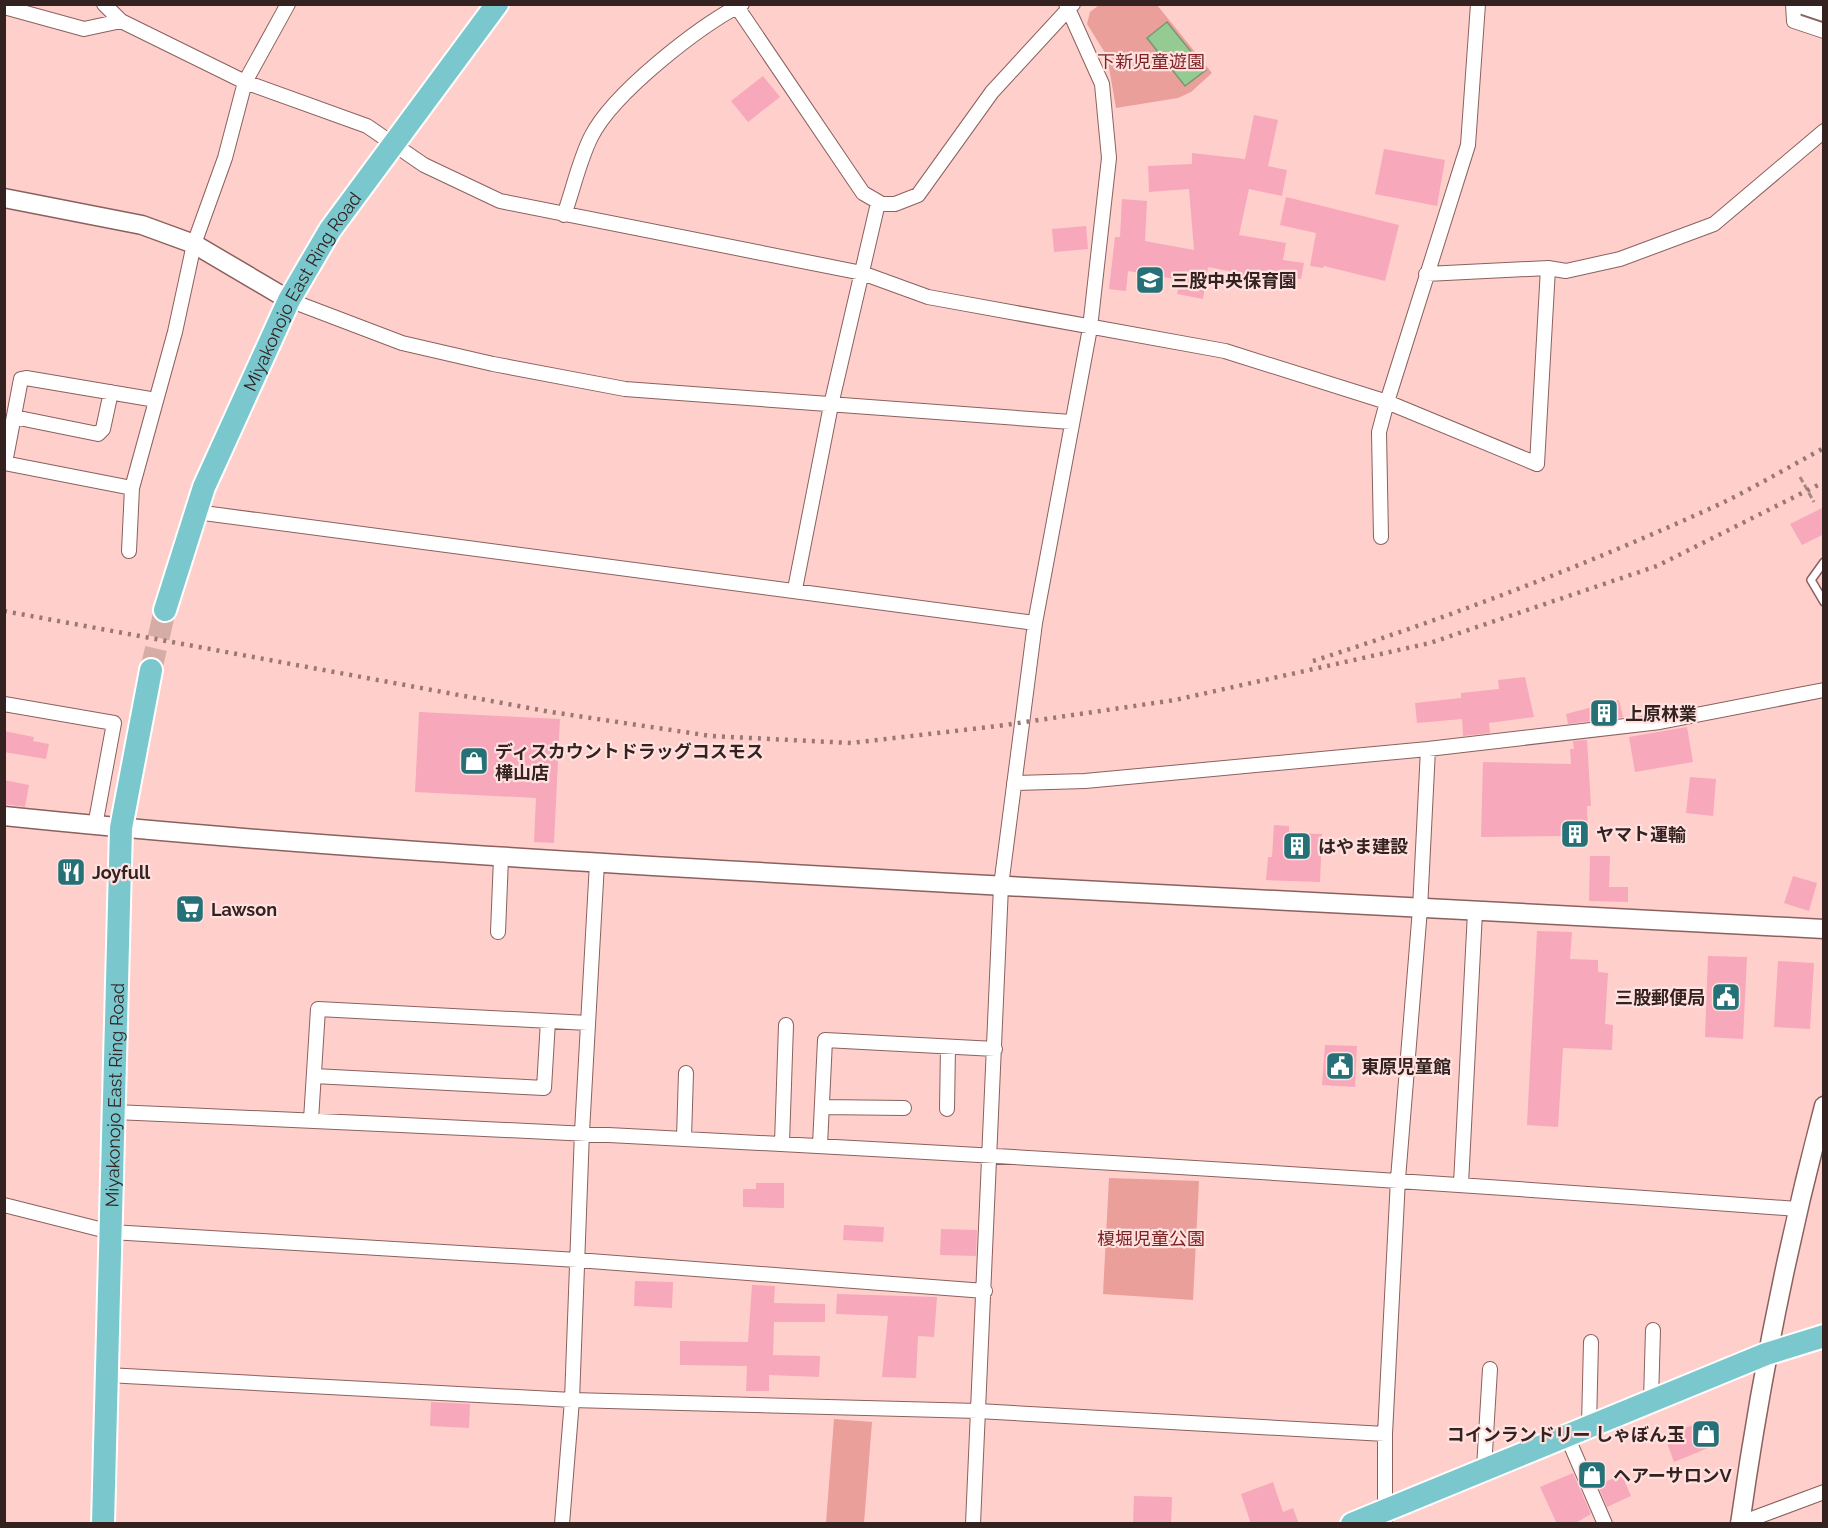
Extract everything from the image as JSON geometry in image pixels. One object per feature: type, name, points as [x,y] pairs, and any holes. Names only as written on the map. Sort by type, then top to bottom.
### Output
[{"type":"main road","name":"Miyakonojo East Ring Road","points":[[165,610],[204,487],[289,300],[330,230],[497,4]]},
{"type":"main road","name":"Miyakonojo East Ring Road","points":[[103,1524],[121,828],[151,670]]},
{"type":"main road","points":[[1352,1524],[1385,1516],[1484,1468],[1566,1434],[1766,1354],[1824,1336]]},
{"type":"street","points":[[104,4],[121,21],[245,81],[367,126],[394,142],[424,165],[500,201],[862,273],[927,297],[1225,351],[1388,402],[1537,464],[1548,268]]},
{"type":"street","points":[[129,551],[132,488],[175,332],[194,244],[225,158],[245,81],[288,4]]},
{"type":"street","points":[[1381,537],[1379,432],[1426,274],[1468,145],[1478,4]]},
{"type":"street","points":[[1793,4],[1794,21],[1824,31]]},
{"type":"street","points":[[1800,4],[1824,12]]},
{"type":"street","points":[[564,215],[591,136],[613,107],[655,66],[705,27],[738,5],[863,193],[878,202],[896,204],[918,195],[992,92],[1069,6],[1102,84],[1109,158],[1090,328],[1035,623],[1001,886],[973,1524]]},
{"type":"street","points":[[4,7],[84,29],[121,21]]},
{"type":"street","points":[[1426,274],[1548,268],[1566,270],[1620,259],[1714,224],[1824,131]]},
{"type":"street","points":[[4,198],[142,225],[194,244],[289,300],[402,343],[493,364],[625,389],[1071,422]]},
{"type":"street","points":[[795,589],[831,405],[878,202]]},
{"type":"street","points":[[132,488],[5,463],[21,380],[26,378],[156,400]]},
{"type":"street","points":[[14,417],[98,434],[103,429],[111,392]]},
{"type":"street","points":[[196,512],[631,571],[795,589],[1035,623]]},
{"type":"street","points":[[1014,783],[1085,781],[1428,748],[1660,722],[1824,690]]},
{"type":"street","points":[[4,704],[114,723],[94,826]]},
{"type":"street","points":[[1385,1516],[1385,1434],[1398,1179],[1420,909],[1428,748]]},
{"type":"street","points":[[4,816],[94,826],[501,858],[1824,929]]},
{"type":"street","points":[[498,932],[501,858]]},
{"type":"street","points":[[562,1524],[572,1400],[582,1132],[597,863]]},
{"type":"street","points":[[1461,1184],[1475,912]]},
{"type":"street","points":[[311,1120],[318,1009],[588,1023]]},
{"type":"street","points":[[314,1076],[544,1088],[548,1021]]},
{"type":"street","points":[[782,1143],[786,1025]]},
{"type":"street","points":[[820,1145],[825,1040],[995,1049]]},
{"type":"street","points":[[947,1109],[948,1047]]},
{"type":"street","points":[[684,1138],[686,1073]]},
{"type":"street","points":[[1824,1106],[1797,1209],[1766,1354],[1739,1523],[1824,1492]]},
{"type":"street","points":[[822,1107],[904,1108]]},
{"type":"street","points":[[114,1112],[582,1132],[820,1145],[1398,1179],[1797,1209]]},
{"type":"street","points":[[4,1205],[111,1232],[577,1260],[985,1291]]},
{"type":"street","points":[[1651,1400],[1653,1330]]},
{"type":"street","points":[[1589,1425],[1591,1342]]},
{"type":"street","points":[[1484,1468],[1490,1370]]},
{"type":"street","points":[[107,1375],[572,1400],[978,1411],[1385,1434]]},
{"type":"street","points":[[1566,1434],[1605,1524]]},
{"type":"lane","points":[[1824,562],[1811,580],[1824,602]]},
{"type":"path","points":[[1800,477],[1814,502]]},
{"type":"green space","name":"下新児童遊園","points":[[1099,5],[1157,5],[1212,73],[1191,92],[1178,98],[1116,108],[1107,56],[1087,24],[1090,12]]},
{"type":"green space","name":"榎堀児童公園","points":[[1109,1178],[1199,1181],[1193,1300],[1103,1294]]},
{"type":"green space","points":[[834,1419],[872,1422],[864,1523],[826,1523]]},
{"type":"shaded area","points":[[1167,22],[1206,70],[1185,86],[1147,38]]},
{"type":"building","points":[[763,76],[780,97],[748,122],[731,101]]},
{"type":"building","points":[[1254,115],[1278,120],[1268,166],[1287,170],[1282,196],[1249,189],[1239,235],[1286,243],[1283,260],[1304,263],[1301,279],[1280,276],[1279,283],[1234,276],[1234,272],[1208,267],[1203,299],[1177,294],[1180,280],[1128,271],[1126,291],[1109,289],[1115,237],[1120,237],[1122,199],[1147,201],[1145,241],[1194,250],[1189,189],[1149,192],[1148,166],[1192,164],[1192,153],[1245,159]]},
{"type":"building","points":[[1384,149],[1445,160],[1437,206],[1375,194]]},
{"type":"building","points":[[1286,197],[1399,225],[1385,281],[1324,266],[1323,268],[1310,266],[1316,233],[1280,225]]},
{"type":"building","points":[[1086,226],[1088,249],[1054,252],[1052,229]]},
{"type":"building","points":[[1824,507],[1824,534],[1802,545],[1790,524]]},
{"type":"building","points":[[1525,677],[1534,717],[1489,723],[1490,733],[1463,736],[1462,719],[1417,723],[1415,703],[1461,698],[1461,693],[1499,689],[1498,680]]},
{"type":"building","name":"上原林業","points":[[1619,700],[1623,717],[1568,724],[1566,714]]},
{"type":"building","points":[[419,712],[560,719],[554,843],[534,842],[536,798],[415,792]]},
{"type":"building","points":[[1687,727],[1693,762],[1635,772],[1629,737]]},
{"type":"building","points":[[4,731],[34,737],[33,741],[49,744],[46,759],[4,752]]},
{"type":"building","points":[[1587,740],[1591,806],[1587,806],[1588,842],[1563,842],[1563,836],[1481,837],[1483,762],[1571,764],[1570,749],[1574,749],[1573,741]]},
{"type":"building","points":[[1690,777],[1716,779],[1713,816],[1686,813]]},
{"type":"building","points":[[4,780],[29,785],[25,807],[4,804]]},
{"type":"building","name":"はやま建設","points":[[1274,825],[1289,826],[1289,833],[1322,834],[1320,882],[1266,880],[1268,857],[1272,857]]},
{"type":"building","points":[[1590,856],[1610,856],[1609,887],[1628,887],[1628,902],[1589,901]]},
{"type":"building","points":[[1793,876],[1817,883],[1809,911],[1784,903]]},
{"type":"building","points":[[1537,931],[1572,932],[1570,959],[1598,960],[1598,972],[1608,973],[1605,1024],[1613,1025],[1612,1050],[1563,1048],[1558,1127],[1527,1125]]},
{"type":"building","name":"三股郵便局","points":[[1708,956],[1747,957],[1743,1039],[1705,1037]]},
{"type":"building","points":[[1778,961],[1814,963],[1810,1029],[1774,1027]]},
{"type":"building","name":"東原児童館","points":[[1325,1045],[1357,1046],[1355,1087],[1322,1085]]},
{"type":"building","points":[[756,1183],[784,1183],[784,1208],[743,1207],[743,1189],[756,1189]]},
{"type":"building","points":[[844,1225],[884,1227],[883,1242],[843,1240]]},
{"type":"building","points":[[941,1229],[977,1230],[976,1256],[940,1255]]},
{"type":"building","points":[[635,1281],[673,1282],[672,1308],[634,1306]]},
{"type":"building","points":[[752,1285],[775,1286],[774,1303],[825,1304],[825,1322],[774,1322],[773,1355],[820,1356],[819,1377],[769,1375],[769,1391],[746,1391],[747,1366],[680,1365],[680,1341],[748,1342]]},
{"type":"building","points":[[837,1294],[937,1297],[934,1337],[918,1336],[916,1378],[882,1377],[888,1316],[836,1314]]},
{"type":"building","points":[[431,1402],[470,1404],[469,1428],[430,1426]]},
{"type":"building","points":[[1711,1419],[1720,1443],[1674,1462],[1664,1435]]},
{"type":"building","points":[[1590,1466],[1599,1484],[1622,1475],[1631,1496],[1607,1507]]},
{"type":"building","points":[[1573,1473],[1591,1514],[1574,1524],[1557,1524],[1540,1487]]},
{"type":"building","points":[[1273,1482],[1283,1512],[1293,1508],[1299,1524],[1251,1524],[1241,1494]]},
{"type":"building","points":[[1134,1496],[1172,1497],[1171,1524],[1133,1524]]},
{"type":"tunnel","points":[[151,670],[165,610]]},
{"type":"railway","points":[[1313,661],[1463,610],[1610,552],[1722,503],[1824,448]]},
{"type":"railway","points":[[4,611],[551,712],[711,736],[851,743],[998,726],[1175,700],[1430,643],[1657,566],[1824,482]]},
{"type":"place","name":"三股中央保育園","points":[[1150,280]]},
{"type":"place","name":"上原林業","points":[[1604,713]]},
{"type":"place","name":"ディスカウントドラッグコスモス 樺山店","points":[[474,761]]},
{"type":"place","name":"ヤマト運輸","points":[[1575,834]]},
{"type":"place","name":"はやま建設","points":[[1297,846]]},
{"type":"place","name":"Joyfull","points":[[71,872]]},
{"type":"place","name":"Lawson","points":[[190,909]]},
{"type":"place","name":"三股郵便局","points":[[1726,997]]},
{"type":"place","name":"東原児童館","points":[[1340,1066]]},
{"type":"place","name":"コインランドリー しゃぼん玉","points":[[1706,1434]]},
{"type":"place","name":"ヘアーサロンV","points":[[1592,1475]]}]
